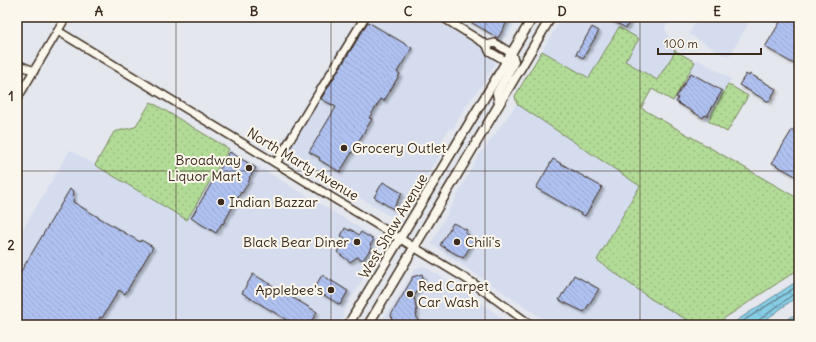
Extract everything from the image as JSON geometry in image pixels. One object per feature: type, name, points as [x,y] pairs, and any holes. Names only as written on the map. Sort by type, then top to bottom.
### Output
[{"type":"main road","name":"West Shaw Avenue","points":[[350,323],[533,17]]},
{"type":"main road","name":"West Shaw Avenue","points":[[368,325],[551,17]]},
{"type":"main road","points":[[499,104],[497,93],[514,61],[511,53]]},
{"type":"street","points":[[17,99],[66,17]]},
{"type":"street","points":[[276,163],[365,17]]},
{"type":"street","points":[[442,17],[487,45],[489,51],[506,61]]},
{"type":"street","name":"North Marty Avenue","points":[[58,31],[473,283],[531,325]]},
{"type":"street","points":[[487,45],[495,43],[511,53]]},
{"type":"street","points":[[17,64],[34,71]]},
{"type":"shaded area","points":[[358,17],[430,17],[492,54],[495,64],[485,81],[466,106],[453,128],[449,129],[440,144],[443,151],[421,182],[400,216],[393,218],[279,148]]},
{"type":"shaded area","points":[[461,17],[519,17],[507,37],[503,38],[503,42]]},
{"type":"shaded area","points":[[562,17],[672,17],[665,28],[675,52],[658,81],[625,61],[619,27],[589,78],[542,51]]},
{"type":"shaded area","points":[[698,17],[752,17],[730,55],[724,55],[689,34]]},
{"type":"shaded area","points":[[697,59],[731,79],[708,121],[673,101]]},
{"type":"shaded area","points":[[517,104],[640,186],[697,325],[556,325],[546,321],[431,244],[476,160]]},
{"type":"shaded area","points":[[229,149],[380,240],[381,248],[342,314],[344,316],[339,325],[17,325],[17,239],[70,150],[187,220]]},
{"type":"shaded area","points":[[423,266],[464,290],[511,325],[378,325],[395,302],[416,268]]},
{"type":"green space","points":[[619,27],[639,39],[625,61],[657,80],[675,52],[674,50],[695,62],[673,101],[652,89],[641,108],[799,199],[799,269],[714,325],[696,325],[651,299],[597,260],[640,186],[517,104],[515,96],[542,51],[589,78]]},
{"type":"green space","points":[[728,84],[748,96],[727,132],[708,121]]},
{"type":"green space","points":[[151,102],[229,149],[187,220],[95,165],[114,132],[135,127]]},
{"type":"water","points":[[799,280],[799,295],[759,325],[730,325]]},
{"type":"water","points":[[799,312],[799,325],[779,325]]},
{"type":"building","points":[[462,17],[510,17],[498,38]]},
{"type":"building","points":[[605,17],[632,17],[626,28]]},
{"type":"building","points":[[783,17],[799,17],[799,67],[765,47]]},
{"type":"building","points":[[368,22],[412,48],[397,72],[400,74],[384,101],[381,99],[369,118],[372,119],[340,172],[319,160],[320,158],[309,152],[336,107],[321,99]]},
{"type":"building","points":[[592,27],[599,31],[583,58],[576,54]]},
{"type":"building","points":[[691,73],[722,91],[707,116],[705,115],[703,118],[676,102],[678,98],[676,97]]},
{"type":"building","points":[[746,74],[749,76],[750,74],[776,89],[769,102],[739,85]]},
{"type":"building","points":[[792,130],[799,134],[799,178],[772,163]]},
{"type":"building","points":[[230,152],[256,168],[223,224],[222,223],[216,233],[191,218]]},
{"type":"building","points":[[553,159],[602,187],[585,216],[536,188]]},
{"type":"building","points":[[383,182],[402,193],[393,209],[374,197]]},
{"type":"building","points":[[70,189],[74,191],[73,202],[140,242],[141,240],[153,247],[125,294],[119,290],[96,325],[45,325],[41,322],[39,325],[17,325],[17,278]]},
{"type":"building","name":"Chili's","points":[[453,223],[467,230],[465,233],[475,239],[463,258],[440,245]]},
{"type":"building","name":"Black Bear Diner","points":[[345,228],[350,231],[350,229],[359,235],[361,232],[374,240],[370,245],[372,247],[363,260],[357,257],[350,262],[337,252],[345,238],[341,236]]},
{"type":"building","points":[[253,274],[317,312],[309,325],[295,325],[242,293]]},
{"type":"building","name":"Red Carpet Car Wash","points":[[422,274],[425,284],[421,286],[414,296],[419,325],[393,325],[391,315],[412,277]]},
{"type":"building","name":"Applebee's","points":[[322,275],[348,291],[340,305],[314,289]]},
{"type":"building","points":[[574,275],[599,289],[584,312],[559,300],[563,293],[564,294]]},
{"type":"place","name":"Grocery Outlet","points":[[344,148]]},
{"type":"place","name":"Broadway Liquor Mart","points":[[249,168]]},
{"type":"place","name":"Indian Bazzar","points":[[221,202]]},
{"type":"place","name":"Black Bear Diner","points":[[357,242]]},
{"type":"place","name":"Chili's","points":[[457,242]]},
{"type":"place","name":"Applebee's","points":[[331,290]]},
{"type":"place","name":"Red Carpet Car Wash","points":[[410,294]]}]
